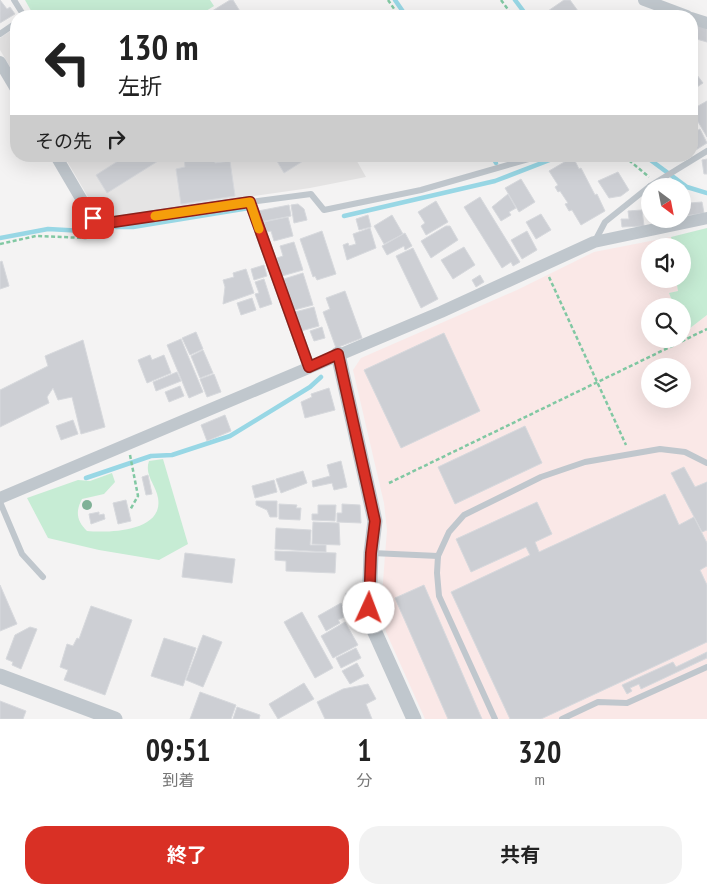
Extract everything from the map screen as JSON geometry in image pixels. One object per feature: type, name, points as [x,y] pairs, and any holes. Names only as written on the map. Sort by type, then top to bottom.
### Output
[{"type":"street","points":[[644,0],[671,10]]},
{"type":"street","points":[[0,62],[10,79]]},
{"type":"street","points":[[60,162],[93,218],[100,224],[250,202],[309,367]]},
{"type":"street","points":[[0,500],[338,354],[441,312],[594,242],[707,218]]},
{"type":"street","points":[[338,354],[375,521],[371,553],[369,608],[372,628],[414,719]]},
{"type":"street","points":[[0,676],[92,715],[115,719]]},
{"type":"lane","points":[[250,202],[311,194],[324,210],[421,190],[521,162]]},
{"type":"lane","points":[[663,178],[689,162]]},
{"type":"lane","points":[[594,242],[605,222],[641,193]]},
{"type":"lane","points":[[495,719],[440,596],[436,573],[438,556],[449,532],[464,515],[541,477],[585,462],[629,453],[660,450],[685,452],[707,464]]},
{"type":"lane","points":[[0,500],[22,554],[43,576]]},
{"type":"lane","points":[[371,553],[438,556]]},
{"type":"lane","points":[[562,719],[598,702],[627,704],[707,667]]},
{"type":"path","points":[[632,162],[654,178]]},
{"type":"path","points":[[0,244],[36,236],[86,238],[100,224]]},
{"type":"path","points":[[543,264],[629,453]]},
{"type":"path","points":[[390,483],[707,329]]},
{"type":"path","points":[[130,510],[138,496],[131,460]]},
{"type":"shaded area","points":[[10,31],[10,67],[0,50],[0,38]]},
{"type":"shaded area","points":[[68,162],[357,162],[366,177],[310,188],[105,217],[98,214]]},
{"type":"shaded area","points":[[641,243],[641,288],[678,288],[678,291],[669,293],[671,298],[641,298],[641,348],[691,348],[691,327],[707,315],[707,719],[425,719],[386,632],[382,594],[387,530],[384,503],[353,370],[361,358],[517,290],[594,252]]},
{"type":"green space","points":[[25,0],[210,0],[214,6],[208,10],[31,10]]},
{"type":"green space","points":[[707,228],[707,315],[691,327],[691,298],[671,298],[669,293],[678,291],[678,288],[691,288],[691,238],[671,237]]},
{"type":"green space","points":[[163,459],[188,544],[159,560],[99,550],[48,538],[27,498],[78,480],[90,481],[112,473],[115,482],[104,494],[82,499],[78,508],[79,520],[87,531],[133,528],[144,524],[152,518],[158,509],[158,498],[149,475],[148,466],[149,461]]},
{"type":"building","points":[[0,0],[7,9],[10,7],[12,10],[10,10],[10,17],[0,23]]},
{"type":"building","points":[[233,0],[239,10],[214,10]]},
{"type":"building","points":[[564,0],[570,0],[577,10],[549,10]]},
{"type":"building","points":[[698,23],[707,26],[707,42],[698,39]]},
{"type":"building","points":[[698,76],[703,83],[698,86]]},
{"type":"building","points":[[707,101],[707,137],[698,122],[698,106]]},
{"type":"building","points":[[700,129],[707,143],[698,149],[698,130]]},
{"type":"building","points":[[707,159],[707,174],[704,174],[702,160]]},
{"type":"building","points":[[117,162],[156,162],[107,193],[96,175]]},
{"type":"building","points":[[184,162],[230,162],[235,196],[181,204],[176,169],[185,167]]},
{"type":"building","points":[[278,162],[301,162],[284,173]]},
{"type":"building","points":[[564,162],[576,162],[579,169],[581,168],[595,195],[597,194],[605,211],[581,225],[572,210],[569,211],[565,204],[568,203],[555,187],[558,185],[549,171]]},
{"type":"building","points":[[618,172],[629,190],[621,196],[609,198],[598,181]]},
{"type":"building","points":[[521,179],[535,202],[519,212],[505,188]]},
{"type":"building","points":[[508,194],[516,208],[509,212],[511,215],[501,221],[492,207]]},
{"type":"building","points":[[480,197],[520,262],[513,266],[511,262],[502,268],[464,207]]},
{"type":"building","points":[[436,201],[448,222],[426,235],[421,226],[425,223],[418,212]]},
{"type":"building","points":[[702,202],[704,213],[691,215],[691,203]]},
{"type":"building","points":[[298,204],[304,209],[307,220],[294,223],[291,205]]},
{"type":"building","points":[[289,205],[291,216],[260,222],[258,211]]},
{"type":"building","points":[[641,210],[641,226],[622,227],[621,219],[629,219],[628,211]]},
{"type":"building","points":[[541,214],[551,230],[536,239],[526,222]]},
{"type":"building","points":[[368,215],[371,227],[359,230],[356,219]]},
{"type":"building","points":[[392,215],[403,234],[384,244],[374,226]]},
{"type":"building","points":[[288,217],[293,236],[274,241],[271,231],[266,232],[264,222]]},
{"type":"building","points":[[446,226],[450,226],[458,240],[431,258],[421,241]]},
{"type":"building","points":[[370,228],[376,248],[347,260],[343,245],[348,243],[349,246],[356,244],[353,234]]},
{"type":"building","points":[[322,231],[336,274],[317,280],[315,276],[313,277],[300,239]]},
{"type":"building","points":[[527,231],[537,250],[522,259],[511,240]]},
{"type":"building","points":[[405,233],[412,246],[405,250],[404,246],[387,255],[382,246]]},
{"type":"building","points":[[294,242],[303,270],[282,276],[277,258],[283,256],[280,246]]},
{"type":"building","points":[[464,247],[475,265],[453,279],[441,260]]},
{"type":"building","points":[[413,248],[438,299],[421,308],[396,256]]},
{"type":"building","points":[[2,261],[9,286],[0,289],[0,262]]},
{"type":"building","points":[[264,265],[267,276],[254,280],[251,269]]},
{"type":"building","points":[[246,269],[254,293],[223,304],[225,287],[223,280],[234,277],[233,273]]},
{"type":"building","points":[[303,273],[313,305],[294,310],[284,279]]},
{"type":"building","points":[[480,275],[484,282],[476,287],[472,280]]},
{"type":"building","points":[[264,279],[272,304],[260,308],[255,294],[259,293],[255,282]]},
{"type":"building","points":[[345,291],[362,338],[336,348],[323,312],[330,309],[326,298]]},
{"type":"building","points":[[252,298],[256,310],[241,315],[237,303]]},
{"type":"building","points":[[314,307],[319,326],[301,331],[295,312]]},
{"type":"building","points":[[322,327],[325,338],[314,341],[310,331]]},
{"type":"building","points":[[196,332],[203,349],[190,355],[182,338]]},
{"type":"building","points":[[444,333],[480,411],[401,448],[364,370]]},
{"type":"building","points":[[181,339],[203,392],[189,398],[167,345]]},
{"type":"building","points":[[83,340],[105,427],[81,434],[72,397],[58,400],[53,388],[47,397],[49,403],[0,427],[0,390],[48,366],[45,356]]},
{"type":"building","points":[[203,350],[213,373],[200,378],[191,356]]},
{"type":"building","points":[[150,355],[152,360],[164,355],[171,373],[147,383],[138,360]]},
{"type":"building","points":[[177,372],[181,381],[156,391],[153,382]]},
{"type":"building","points":[[214,374],[221,392],[207,397],[200,379]]},
{"type":"building","points":[[180,386],[184,396],[169,402],[165,392]]},
{"type":"building","points":[[329,388],[335,410],[305,418],[301,402],[312,397],[311,394]]},
{"type":"building","points":[[225,415],[231,431],[207,441],[201,425]]},
{"type":"building","points":[[73,420],[78,434],[61,440],[56,426]]},
{"type":"building","points":[[525,426],[542,463],[455,504],[438,467]]},
{"type":"building","points":[[341,461],[347,487],[334,490],[332,483],[313,487],[312,481],[330,476],[327,465]]},
{"type":"building","points":[[684,467],[695,487],[707,482],[707,530],[702,532],[671,473]]},
{"type":"building","points":[[303,471],[307,483],[281,493],[276,479]]},
{"type":"building","points":[[148,475],[152,494],[146,495],[142,477]]},
{"type":"building","points":[[274,480],[277,492],[255,498],[252,486]]},
{"type":"building","points":[[665,494],[679,525],[694,517],[707,543],[707,566],[700,570],[707,585],[707,642],[541,719],[510,719],[451,592],[530,555],[526,547],[471,572],[456,539],[537,502],[552,534],[535,542],[539,552]]},
{"type":"building","points":[[126,500],[131,521],[118,524],[113,503]]},
{"type":"building","points":[[256,501],[277,501],[277,517],[270,517],[267,510],[256,505]]},
{"type":"building","points":[[279,504],[297,505],[296,508],[301,508],[300,520],[279,519]]},
{"type":"building","points":[[342,504],[360,505],[361,523],[337,522],[337,513],[342,513]]},
{"type":"building","points":[[318,505],[336,505],[335,521],[312,520],[312,514],[318,514]]},
{"type":"building","points":[[99,512],[99,515],[104,514],[105,519],[91,524],[89,514]]},
{"type":"building","points":[[313,522],[339,523],[340,545],[312,544]]},
{"type":"building","points":[[276,528],[311,530],[310,545],[326,545],[326,552],[275,549]]},
{"type":"building","points":[[275,551],[336,553],[335,573],[286,571],[286,561],[275,560]]},
{"type":"building","points":[[185,553],[235,559],[232,583],[182,577]]},
{"type":"building","points":[[0,585],[17,624],[0,631]]},
{"type":"building","points":[[424,585],[482,719],[448,719],[395,598]]},
{"type":"building","points":[[346,593],[357,594],[356,605],[345,604]]},
{"type":"building","points":[[341,603],[348,615],[338,620],[340,623],[326,631],[318,616]]},
{"type":"building","points":[[91,606],[132,620],[105,695],[64,680],[68,670],[60,667],[67,644],[73,646],[77,638],[79,639]]},
{"type":"building","points":[[302,612],[333,668],[315,678],[284,622]]},
{"type":"building","points":[[345,622],[358,645],[333,658],[321,636]]},
{"type":"building","points":[[30,627],[37,629],[21,669],[12,665],[13,662],[6,659],[15,635]]},
{"type":"building","points":[[203,635],[222,642],[203,687],[186,680]]},
{"type":"building","points":[[164,638],[196,648],[183,686],[151,676]]},
{"type":"building","points":[[356,648],[361,658],[341,668],[336,658]]},
{"type":"building","points":[[707,652],[707,658],[641,689],[639,684],[630,688],[632,691],[627,694],[622,685],[673,662],[676,667]]},
{"type":"building","points":[[357,663],[364,676],[350,684],[342,671]]},
{"type":"building","points":[[304,683],[314,699],[278,719],[269,704]]},
{"type":"building","points":[[368,684],[376,699],[366,704],[372,719],[325,719],[317,702],[343,689]]},
{"type":"building","points":[[200,692],[236,705],[231,719],[190,719]]},
{"type":"building","points":[[0,701],[26,711],[23,719],[0,719]]},
{"type":"building","points":[[237,707],[260,715],[259,719],[233,719]]},
{"type":"waterway","points":[[395,0],[402,10]]},
{"type":"waterway","points":[[515,0],[522,10]]},
{"type":"waterway","points":[[344,216],[495,181],[544,162]]},
{"type":"waterway","points":[[653,162],[687,187],[707,193]]},
{"type":"waterway","points":[[116,227],[133,227],[249,208]]},
{"type":"waterway","points":[[0,238],[48,229],[84,231]]},
{"type":"waterway","points":[[86,478],[151,456],[172,455],[230,436],[310,387],[321,377]]},
{"type":"slow traffic","points":[[155,216],[250,202],[259,229]]},
{"type":"route","points":[[93,218],[100,224],[250,202],[309,367],[338,354],[375,521],[371,553],[369,608]]}]
